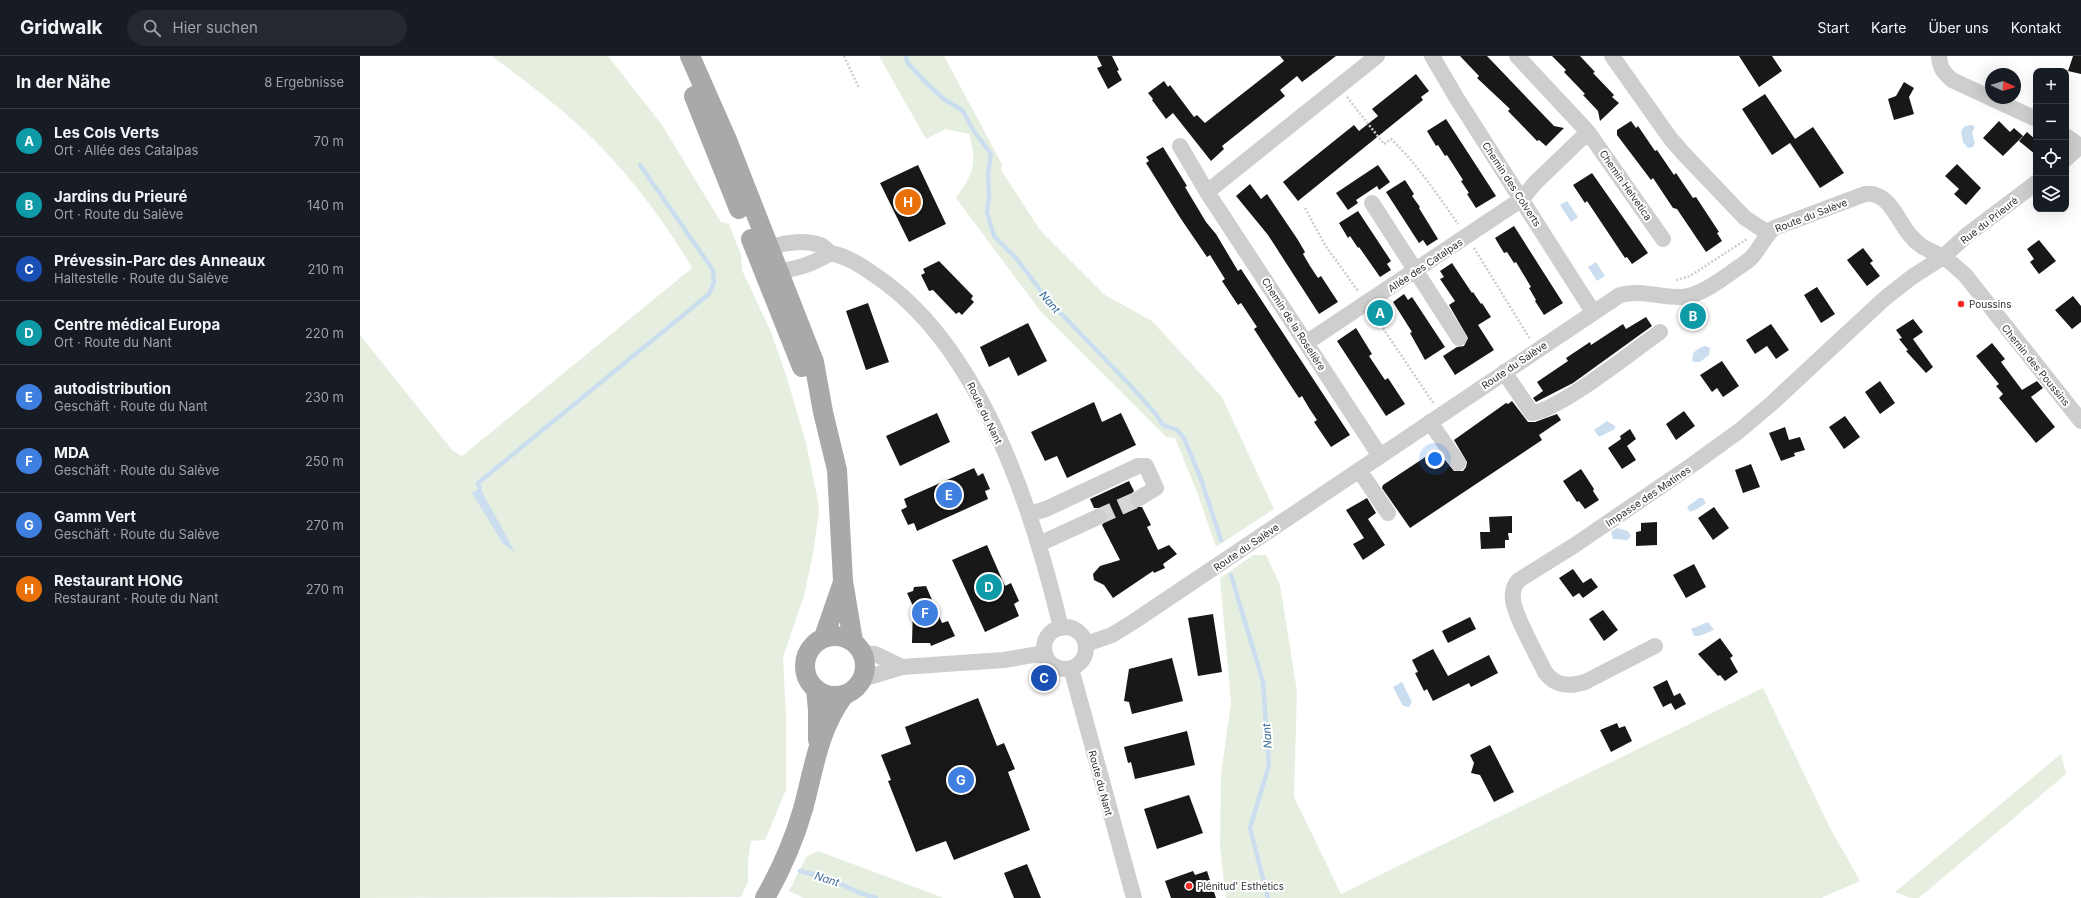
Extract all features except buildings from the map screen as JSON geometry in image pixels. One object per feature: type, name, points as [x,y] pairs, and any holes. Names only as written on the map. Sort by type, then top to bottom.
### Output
[{"type":"main road","points":[[679,56],[684,73],[771,272],[801,364],[823,412],[837,470],[844,581],[858,647],[866,668],[862,680],[856,688],[844,695],[829,696],[816,689],[807,676],[805,661],[812,647],[824,637],[844,581]]},
{"type":"main road","points":[[690,56],[727,140],[762,250]]},
{"type":"main road","points":[[824,637],[839,635],[858,647]]},
{"type":"main road","points":[[816,689],[818,710],[818,744]]},
{"type":"main road","points":[[765,898],[789,850],[796,830],[818,744],[844,695]]},
{"type":"street","points":[[1207,192],[1377,56]]},
{"type":"street","name":"Chemin des Colverts","points":[[1432,56],[1456,98],[1593,312]]},
{"type":"street","name":"Chemin Helvetica","points":[[1517,56],[1588,132],[1663,239]]},
{"type":"street","points":[[1612,56],[1678,148],[1745,218],[1768,233]]},
{"type":"street","points":[[1939,56],[1940,66],[1943,72],[1952,80],[2033,118]]},
{"type":"street","points":[[1522,199],[1534,184],[1588,132]]},
{"type":"street","points":[[2069,138],[2081,146],[2069,156]]},
{"type":"street","name":"Chemin de la Roselière","points":[[1180,146],[1207,192],[1380,456]]},
{"type":"street","name":"Rue du Prieuré","points":[[1943,257],[1967,236],[2033,185]]},
{"type":"street","name":"Route du Salève","points":[[1086,644],[1112,635],[1133,622],[1620,295],[1632,292],[1672,297],[1693,296],[1756,254],[1768,233],[1786,223],[1872,193],[1881,195],[1910,236],[1920,246],[1929,252],[1943,257]]},
{"type":"street","name":"Allée des Catalpas","points":[[1306,343],[1522,199]]},
{"type":"street","points":[[1372,203],[1459,338]]},
{"type":"street","name":"Route du Nant","points":[[762,250],[808,243],[821,245],[830,253],[859,265],[890,286],[916,308],[945,342],[984,409],[1007,458],[1039,544],[1061,628]]},
{"type":"street","points":[[771,272],[811,263],[830,253]]},
{"type":"street","name":"Chemin des Poussins","points":[[1943,257],[1964,276],[2081,421]]},
{"type":"street","name":"Impasse des Matines","points":[[1655,646],[1585,682],[1573,686],[1551,680],[1545,672],[1515,609],[1512,593],[1514,585],[1519,580],[1576,545],[1739,431],[1771,404],[1884,299],[1912,277],[1943,257]]},
{"type":"street","points":[[1504,372],[1532,413],[1539,412],[1578,390],[1660,332]]},
{"type":"street","points":[[1430,422],[1458,464]]},
{"type":"street","points":[[1029,514],[1046,509],[1138,466],[1146,466],[1156,488],[1138,499]]},
{"type":"street","points":[[1359,470],[1388,513]]},
{"type":"street","points":[[1039,544],[1098,517]]},
{"type":"street","points":[[1061,628],[1074,629],[1082,635],[1086,644],[1084,657],[1079,664],[1071,668],[1063,669],[1055,666],[1048,660],[1045,653],[1047,639],[1052,632],[1061,628]]},
{"type":"street","points":[[858,647],[902,667]]},
{"type":"street","points":[[862,680],[902,667],[1004,660],[1045,653]]},
{"type":"street","name":"Route du Nant","points":[[1071,668],[1134,898]]},
{"type":"path","points":[[844,56],[859,88]]},
{"type":"path","points":[[1338,86],[1384,144]]},
{"type":"green space","points":[[492,56],[608,56],[662,125],[721,222],[729,224],[741,255],[742,270],[771,332],[786,375],[806,443],[819,512],[813,554],[804,596],[783,657],[786,717],[786,790],[765,840],[751,841],[748,861],[748,882],[741,897],[360,898],[360,335],[453,451],[462,456],[692,268],[653,209],[607,153],[564,112]]},
{"type":"green space","points":[[879,56],[944,56],[1002,164],[1001,170],[1040,230],[1105,295],[1152,321],[1222,397],[1274,509],[1216,547],[1197,492],[1175,438],[1166,437],[1041,312],[956,198],[970,175],[972,168],[973,153],[969,134],[945,129],[926,139]]},
{"type":"green space","points":[[1253,555],[1266,555],[1280,585],[1297,691],[1294,797],[1341,894],[1763,688],[1829,826],[1860,881],[1821,898],[1226,898],[1220,847],[1221,775],[1231,702],[1220,578]]},
{"type":"green space","points":[[2061,754],[2066,774],[1919,898],[1911,898],[1895,892]]},
{"type":"green space","points":[[818,851],[944,898],[804,898],[789,891],[806,857]]},
{"type":"water","points":[[1972,125],[1975,127],[1972,133],[1975,143],[1973,147],[1968,148],[1963,142],[1961,131],[1965,126]]},
{"type":"water","points":[[1567,201],[1578,217],[1571,222],[1560,205]]},
{"type":"water","points":[[1596,262],[1605,276],[1597,281],[1588,267]]},
{"type":"water","points":[[1706,346],[1710,348],[1709,355],[1700,362],[1692,361],[1693,353],[1701,347]]},
{"type":"water","points":[[1607,421],[1615,426],[1615,429],[1599,437],[1594,430]]},
{"type":"water","points":[[480,488],[515,552],[503,544],[472,493]]},
{"type":"water","points":[[1699,498],[1703,498],[1706,503],[1690,512],[1687,507]]},
{"type":"water","points":[[1617,528],[1628,531],[1631,536],[1627,540],[1613,539],[1611,532]]},
{"type":"water","points":[[1708,622],[1714,630],[1699,636],[1694,636],[1691,629]]},
{"type":"water","points":[[1402,682],[1412,702],[1409,707],[1403,706],[1393,687]]},
{"type":"waterway","name":"Nant","points":[[906,56],[907,62],[927,84],[944,99],[963,111],[973,130],[991,154],[988,173],[989,198],[987,212],[994,236],[1016,258],[1047,299],[1129,384],[1155,413],[1163,425],[1177,430],[1184,438],[1201,479],[1221,540]]},
{"type":"waterway","points":[[480,488],[478,483],[709,294],[714,282],[713,270],[640,165]]},
{"type":"waterway","name":"Nant","points":[[1231,575],[1263,682],[1269,765],[1250,828],[1268,898]]},
{"type":"waterway","name":"Nant","points":[[800,871],[828,878],[860,893],[876,898]]},
{"type":"tunnel","points":[[1098,517],[1138,499]]},
{"type":"place","name":"Restaurant HONG","points":[[908,202]]},
{"type":"place","name":"Poussins","points":[[1961,304]]},
{"type":"place","name":"Les Cols Verts","points":[[1380,313]]},
{"type":"place","name":"Jardins du Prieuré","points":[[1693,316]]},
{"type":"place","name":"autodistribution","points":[[949,495]]},
{"type":"place","name":"Centre médical Europa","points":[[989,587]]},
{"type":"place","name":"MDA","points":[[925,613]]},
{"type":"place","name":"Prévessin-Parc des Anneaux","points":[[1044,678]]},
{"type":"place","name":"Gamm Vert","points":[[961,780]]},
{"type":"place","name":"Plénitud' Esthétics","points":[[1189,886]]}]
